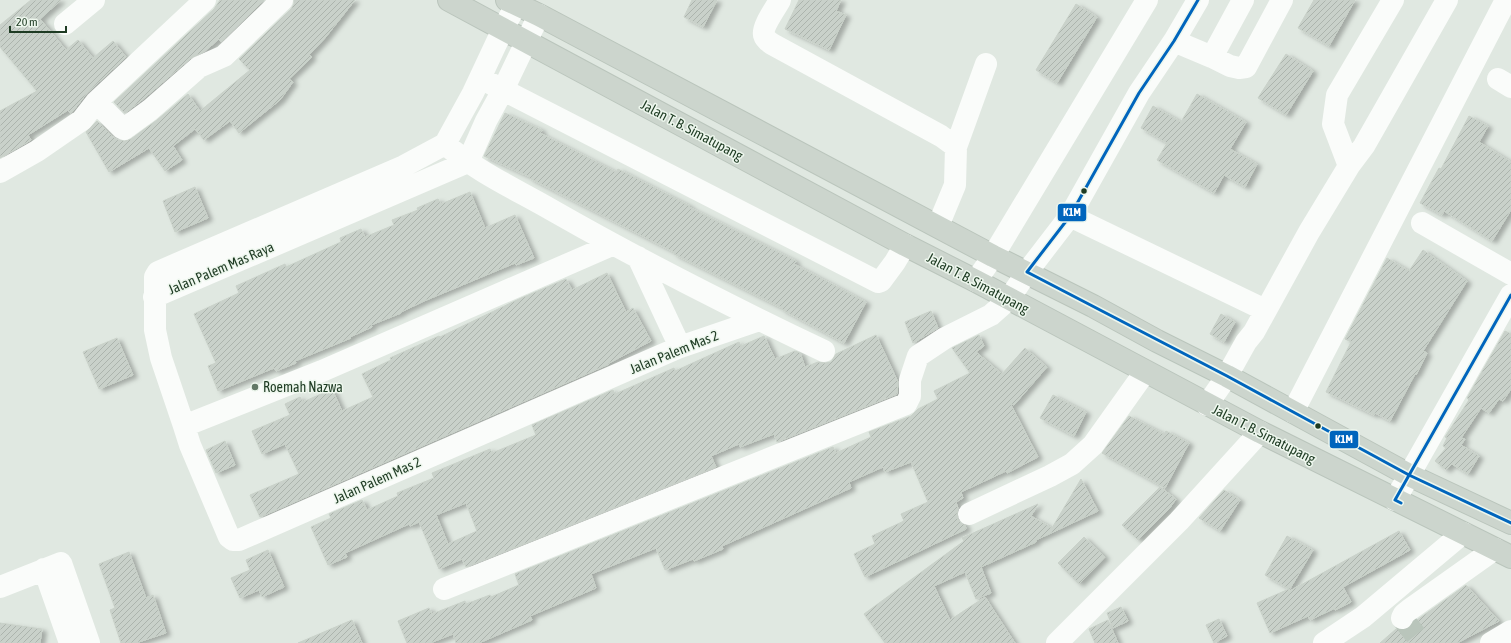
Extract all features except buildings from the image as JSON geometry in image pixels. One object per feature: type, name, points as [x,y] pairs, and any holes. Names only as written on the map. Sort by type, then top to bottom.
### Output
[{"type":"main road","name":"Jalan T. B. Simatupang","points":[[449,0],[1207,405],[1503,553]]},
{"type":"main road","points":[[512,2],[993,256],[1027,272],[1227,376],[1409,475],[1511,523]]},
{"type":"street","points":[[65,24],[94,0]]},
{"type":"street","points":[[0,172],[38,151],[82,120],[96,102],[205,0]]},
{"type":"street","points":[[96,102],[122,128],[124,128],[150,110],[199,67],[224,56],[282,0]]},
{"type":"street","points":[[780,0],[764,29],[764,36],[767,40],[941,136],[956,147]]},
{"type":"street","points":[[976,281],[993,256],[1147,0]]},
{"type":"street","points":[[444,589],[906,404],[910,396],[910,380],[918,356],[945,338],[991,315],[1009,299],[1027,272],[1070,216],[1139,93],[1174,41],[1198,0]]},
{"type":"street","points":[[1212,57],[1243,0]]},
{"type":"street","points":[[1174,41],[1230,66],[1239,68],[1246,67],[1282,0]]},
{"type":"street","points":[[1349,166],[1333,124],[1338,95],[1393,0]]},
{"type":"street","points":[[1207,405],[1227,376],[1309,232],[1349,166],[1364,146],[1447,0]]},
{"type":"street","points":[[1293,412],[1506,0]]},
{"type":"street","points":[[512,2],[503,29],[480,78],[445,144],[468,162],[612,245],[759,320],[824,351]]},
{"type":"street","points":[[468,162],[486,121],[503,90],[539,15]]},
{"type":"street","points":[[938,226],[955,185],[956,147],[986,64]]},
{"type":"street","points":[[480,78],[878,282],[881,281],[905,245]]},
{"type":"street","name":"Jalan Palem Mas Raya","points":[[445,144],[404,166],[158,272],[155,277],[154,297],[468,162]]},
{"type":"street","points":[[1070,216],[1265,310]]},
{"type":"street","points":[[1422,223],[1511,274]]},
{"type":"street","points":[[184,426],[322,371],[612,245]]},
{"type":"street","points":[[638,257],[680,347]]},
{"type":"street","points":[[1396,500],[1511,295]]},
{"type":"street","name":"Jalan Palem Mas 2","points":[[154,297],[155,330],[161,358],[190,445],[229,538],[233,540],[239,540],[680,347],[759,320]]},
{"type":"street","points":[[969,514],[1043,480],[1072,464],[1093,445],[1145,372]]},
{"type":"street","points":[[1057,643],[1179,521],[1260,432]]},
{"type":"street","points":[[1324,643],[1363,618],[1463,533]]},
{"type":"street","points":[[1402,618],[1409,610],[1503,553]]},
{"type":"street","points":[[0,587],[60,563],[89,643]]},
{"type":"street","points":[[44,569],[70,643]]},
{"type":"street","points":[[1491,643],[1511,631]]},
{"type":"tunnel","points":[[1402,618],[1422,643]]},
{"type":"transit line","name":"K1M","points":[[1198,0],[1174,41],[1139,93],[1070,216],[1027,272],[1227,376],[1409,475],[1511,523]]},
{"type":"transit line","name":"K1M","points":[[1401,503],[1395,500],[1511,295]]},
{"type":"place","name":"Roemah Nazwa","points":[[255,387]]}]
